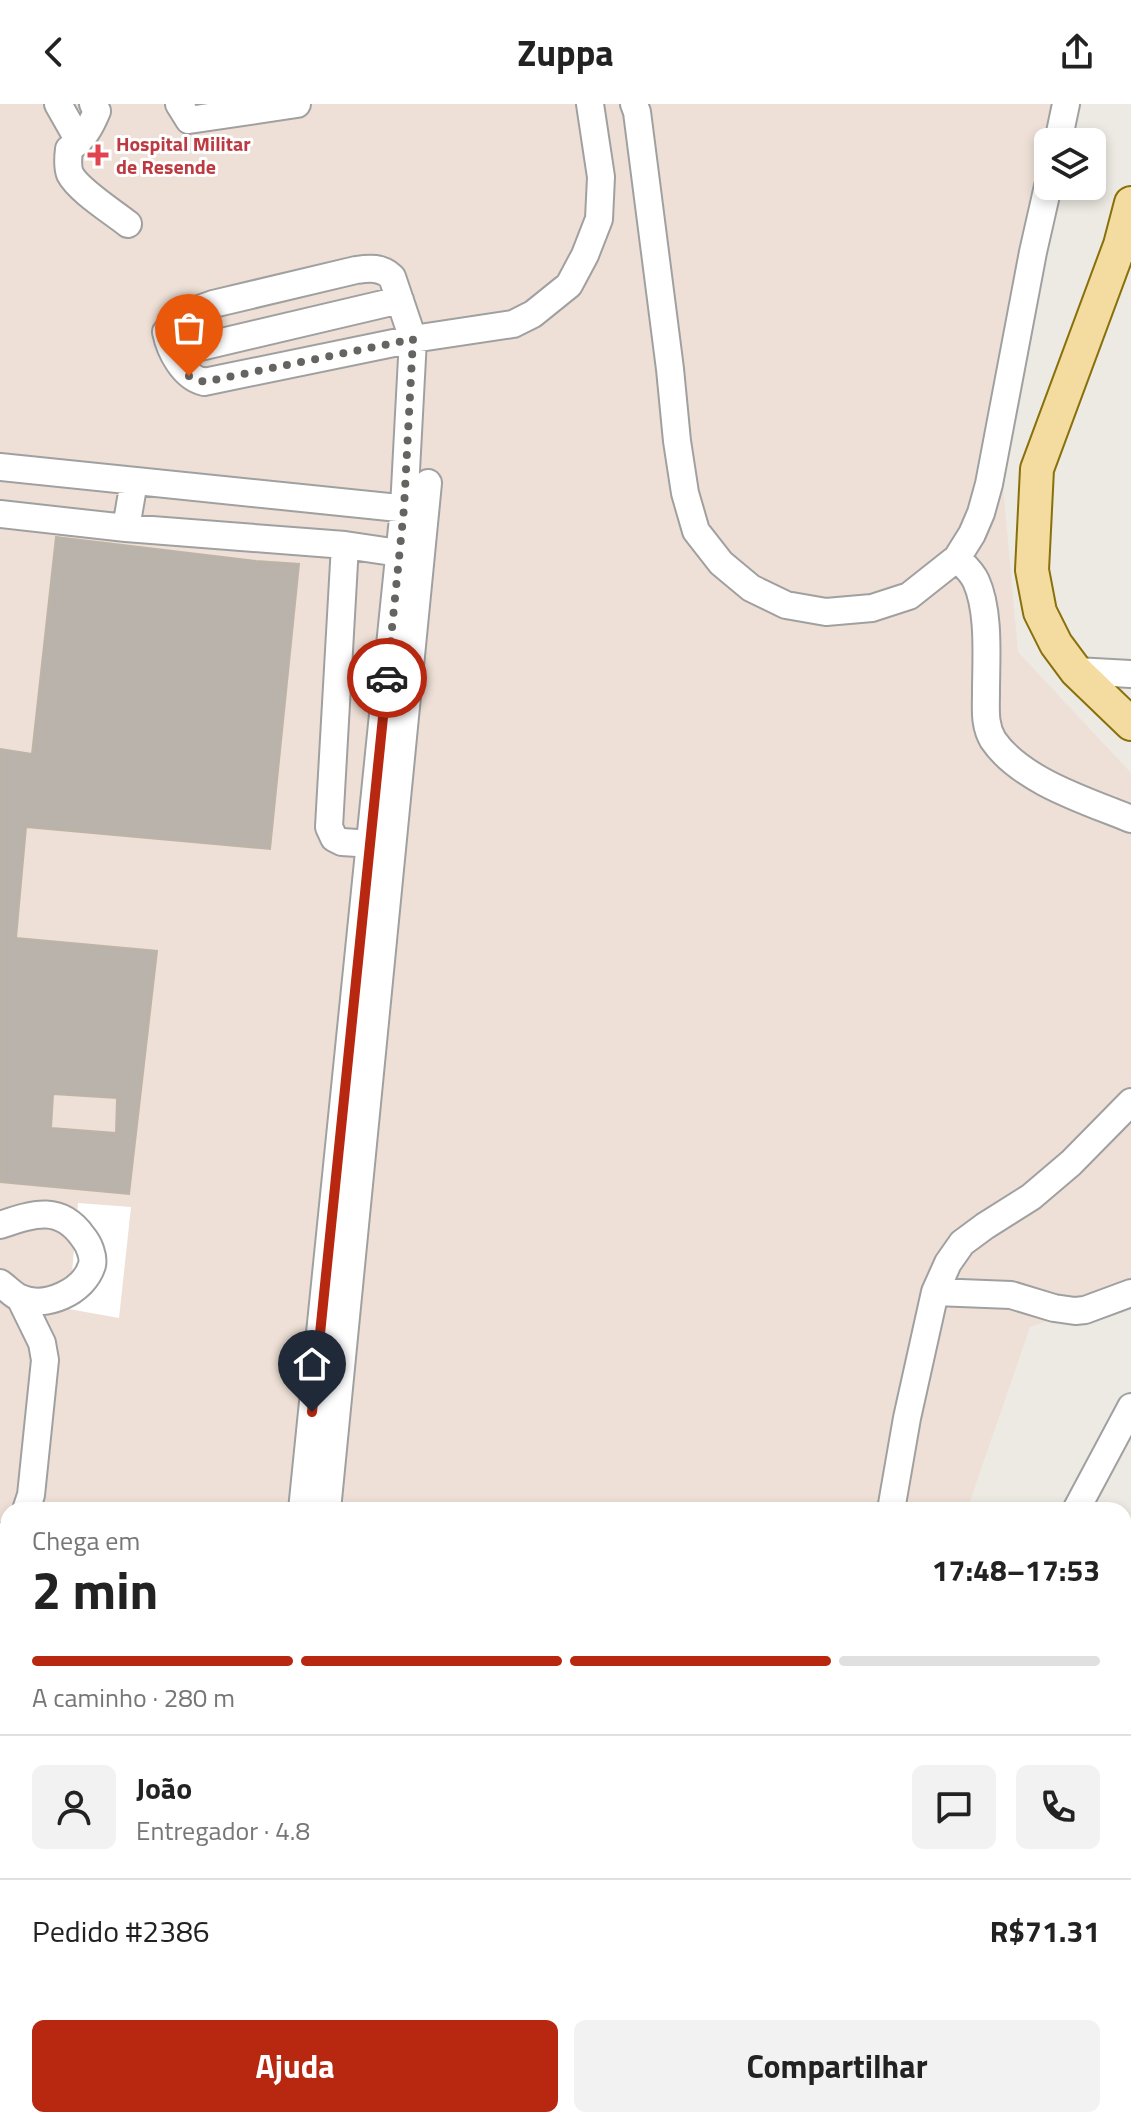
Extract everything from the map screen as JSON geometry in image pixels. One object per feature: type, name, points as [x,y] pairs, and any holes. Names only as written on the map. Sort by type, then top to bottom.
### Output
[{"type":"main road","points":[[1131,203],[1120,245],[1037,469],[1032,570],[1040,612],[1056,644],[1076,671],[1131,724]]},
{"type":"street","points":[[58,104],[79,141]]},
{"type":"street","points":[[93,104],[97,111],[90,129],[69,149],[67,162],[71,176],[85,191],[128,224]]},
{"type":"street","points":[[179,104],[189,120],[297,104]]},
{"type":"street","points":[[304,1502],[321,1444],[410,553],[414,510],[413,339],[392,277],[386,271],[373,268],[213,304],[188,313],[175,321],[166,332],[189,376],[204,382],[413,339],[513,324],[533,314],[569,285],[599,219],[601,177],[590,104]]},
{"type":"street","points":[[634,104],[651,217],[677,441],[685,493],[696,531],[721,563],[751,588],[786,605],[826,612],[872,608],[909,596],[957,558],[972,534],[989,484],[1045,200]]},
{"type":"street","points":[[1061,128],[1066,104]]},
{"type":"street","points":[[175,353],[400,300]]},
{"type":"street","points":[[0,457],[34,470]]},
{"type":"street","points":[[0,467],[414,510]]},
{"type":"street","points":[[126,528],[134,481]]},
{"type":"street","points":[[414,510],[428,483]]},
{"type":"street","points":[[0,514],[410,553]]},
{"type":"street","points":[[345,545],[329,827],[334,838],[342,842],[381,845]]},
{"type":"street","points":[[957,558],[970,570],[977,583],[983,610],[986,723],[993,739],[1008,757],[1050,786],[1131,819]]},
{"type":"street","points":[[1076,671],[1131,674]]},
{"type":"street","points":[[892,1502],[935,1292],[948,1263],[962,1243],[1031,1197],[1071,1163],[1131,1102]]},
{"type":"street","points":[[0,1225],[35,1214],[66,1219],[88,1243],[93,1262],[85,1281],[53,1299],[38,1301],[10,1291]]},
{"type":"street","points":[[10,1291],[42,1343],[45,1360],[29,1502]]},
{"type":"street","points":[[935,1292],[1011,1295],[1075,1311],[1131,1293]]},
{"type":"street","points":[[1080,1502],[1131,1407]]},
{"type":"street","points":[[321,1444],[326,1502]]},
{"type":"shaded area","points":[[0,104],[1059,104],[1052,128],[1034,128],[1034,200],[1045,200],[1003,487],[1018,652],[1131,773],[1131,1291],[1030,1327],[970,1502],[0,1502]]},
{"type":"pier","points":[[78,1203],[131,1207],[119,1318],[69,1309]]},
{"type":"building","points":[[56,537],[299,564],[270,849],[26,827],[16,938],[157,951],[129,1194],[0,1182],[0,749],[32,754]],"holes":[[[53,1094],[117,1098],[116,1133],[51,1128]]]},
{"type":"way so far","points":[[189,376],[204,382],[413,339],[404,508],[387,678]]},
{"type":"place","name":"Hospital Militar de Resende","points":[[98,155]]},
{"type":"route","points":[[312,1412],[387,678]]}]
